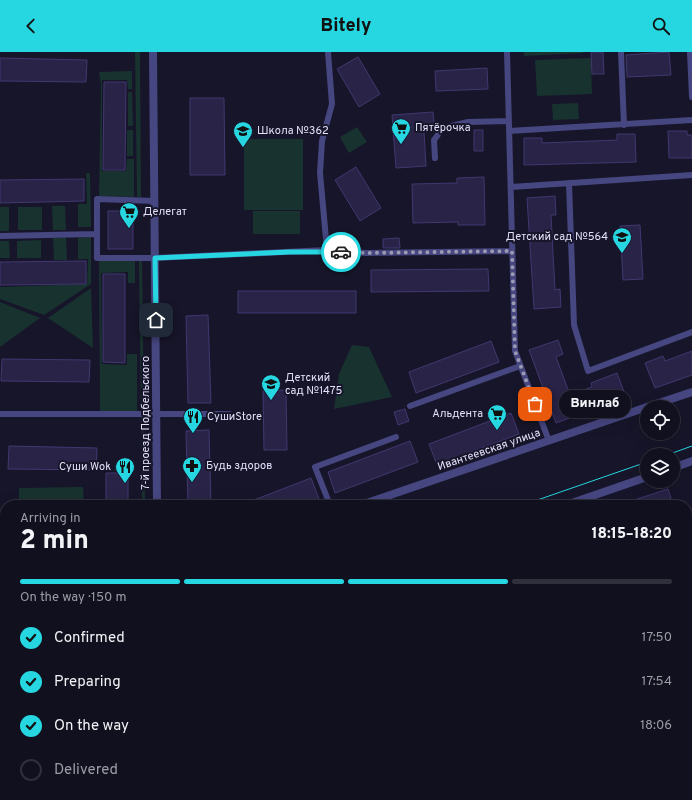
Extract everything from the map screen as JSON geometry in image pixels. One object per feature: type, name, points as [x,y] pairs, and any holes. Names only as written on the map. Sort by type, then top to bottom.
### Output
[{"type":"street","name":"7-й проезд Подбельского","points":[[153,52],[157,500]]},
{"type":"street","name":"Ивантеевская улица","points":[[668,400],[692,392]]},
{"type":"street","name":"Ивантеевская улица","points":[[376,500],[640,409]]},
{"type":"street","points":[[680,465],[692,461]]},
{"type":"street","points":[[580,500],[640,479]]},
{"type":"lane","points":[[327,250],[320,173],[322,141],[332,104],[328,52]]},
{"type":"lane","points":[[507,52],[515,351],[549,441]]},
{"type":"lane","points":[[621,52],[624,125]]},
{"type":"lane","points":[[690,52],[692,97]]},
{"type":"lane","points":[[509,131],[692,120]]},
{"type":"lane","points":[[435,158],[434,140],[443,128],[468,122],[509,121]]},
{"type":"lane","points":[[511,187],[692,175]]},
{"type":"lane","points":[[569,183],[574,325],[588,371],[692,332]]},
{"type":"lane","points":[[155,201],[97,200],[97,258],[155,258],[327,250],[366,253],[512,251]]},
{"type":"lane","points":[[0,236],[96,234]]},
{"type":"lane","points":[[410,406],[520,366]]},
{"type":"lane","points":[[0,414],[229,414]]},
{"type":"lane","points":[[328,500],[315,467],[396,437]]},
{"type":"green space","points":[[135,52],[140,52],[141,197],[137,197]]},
{"type":"green space","points":[[524,52],[583,52],[583,53],[524,56]]},
{"type":"green space","points":[[591,58],[592,94],[537,96],[535,60]]},
{"type":"green space","points":[[132,71],[132,89],[128,89],[127,80],[102,80],[102,171],[126,171],[127,159],[134,159],[134,197],[99,196],[101,85],[99,72]]},
{"type":"green space","points":[[128,92],[132,92],[133,126],[128,126]]},
{"type":"green space","points":[[578,103],[579,119],[553,120],[552,104]]},
{"type":"green space","points":[[357,127],[367,142],[349,153],[340,137]]},
{"type":"green space","points":[[127,130],[133,130],[133,156],[127,156]]},
{"type":"green space","points":[[244,139],[303,139],[303,210],[244,210]]},
{"type":"green space","points":[[86,173],[90,173],[91,227],[78,227],[78,204],[87,204]]},
{"type":"green space","points":[[52,206],[65,206],[66,230],[53,230]]},
{"type":"green space","points":[[0,207],[9,207],[9,231],[0,231]]},
{"type":"green space","points":[[18,207],[42,207],[42,230],[18,230]]},
{"type":"green space","points":[[253,211],[300,211],[300,234],[253,234]]},
{"type":"green space","points":[[91,237],[91,284],[44,315],[0,299],[0,287],[87,284],[88,259],[78,259],[78,238]]},
{"type":"green space","points":[[53,238],[66,238],[67,260],[54,260]]},
{"type":"green space","points":[[41,240],[41,258],[17,258],[17,241]]},
{"type":"green space","points":[[0,241],[9,241],[10,258],[0,258]]},
{"type":"green space","points":[[139,259],[142,259],[144,412],[141,412]]},
{"type":"green space","points":[[99,260],[135,260],[135,283],[128,283],[128,272],[101,273],[102,364],[127,365],[127,354],[137,354],[137,411],[100,411]]},
{"type":"green space","points":[[91,288],[93,348],[48,318]]},
{"type":"green space","points":[[0,302],[40,318],[0,347]]},
{"type":"green space","points":[[352,345],[369,347],[392,397],[334,409],[339,374]]},
{"type":"green space","points":[[144,416],[145,500],[142,500],[141,417]]},
{"type":"green space","points":[[83,487],[84,500],[19,500],[19,488]]},
{"type":"building","points":[[591,52],[603,52],[604,74],[592,74]]},
{"type":"building","points":[[669,52],[671,75],[627,77],[626,55]]},
{"type":"building","points":[[358,57],[380,94],[359,107],[337,69]]},
{"type":"building","points":[[0,58],[87,60],[86,82],[0,81]]},
{"type":"building","points":[[487,68],[488,89],[436,91],[435,71]]},
{"type":"building","points":[[104,82],[126,82],[125,170],[103,170]]},
{"type":"building","points":[[190,98],[224,98],[225,175],[190,175]]},
{"type":"building","points":[[433,112],[435,131],[424,132],[426,166],[396,168],[392,115]]},
{"type":"building","points":[[474,130],[483,130],[483,151],[474,151]]},
{"type":"building","points":[[668,131],[687,131],[687,135],[692,135],[692,158],[669,158]]},
{"type":"building","points":[[617,134],[635,134],[636,162],[524,165],[524,138],[542,138],[542,143],[617,140]]},
{"type":"building","points":[[356,167],[381,208],[360,221],[335,180]]},
{"type":"building","points":[[484,177],[485,225],[458,225],[458,222],[413,223],[412,184],[457,183],[457,178]]},
{"type":"building","points":[[84,179],[84,201],[0,203],[0,180]]},
{"type":"building","points":[[555,196],[556,215],[551,215],[555,290],[560,289],[561,307],[534,309],[527,198]]},
{"type":"building","points":[[108,211],[133,211],[133,249],[108,249]]},
{"type":"building","points":[[640,225],[643,279],[623,280],[620,226]]},
{"type":"building","points":[[399,238],[400,248],[383,248],[383,239]]},
{"type":"building","points":[[86,261],[86,284],[0,285],[0,262]]},
{"type":"building","points":[[488,269],[489,291],[371,292],[371,270]]},
{"type":"building","points":[[103,274],[125,274],[125,363],[103,362]]},
{"type":"building","points":[[238,291],[356,291],[356,313],[238,313]]},
{"type":"building","points":[[208,315],[211,403],[188,403],[186,316]]},
{"type":"building","points":[[558,340],[563,354],[556,357],[570,395],[592,387],[591,383],[617,373],[626,397],[556,423],[529,350]]},
{"type":"building","points":[[491,341],[499,362],[416,393],[409,372]]},
{"type":"building","points":[[692,351],[692,375],[655,388],[645,363],[663,356],[665,361]]},
{"type":"building","points":[[2,359],[90,360],[89,382],[1,381]]},
{"type":"building","points":[[286,390],[287,450],[264,450],[263,391]]},
{"type":"building","points":[[405,409],[409,421],[398,425],[394,412]]},
{"type":"building","points":[[511,413],[519,434],[437,465],[429,444]]},
{"type":"building","points":[[209,430],[211,500],[188,500],[186,431]]},
{"type":"building","points":[[410,441],[418,462],[335,493],[328,472]]},
{"type":"building","points":[[9,446],[97,448],[96,470],[8,469]]},
{"type":"building","points":[[106,473],[128,473],[128,500],[106,500]]},
{"type":"building","points":[[311,478],[319,499],[316,500],[254,500]]},
{"type":"building","points":[[668,489],[671,500],[634,500]]},
{"type":"tram line","points":[[680,450],[692,446]]},
{"type":"tram line","points":[[537,500],[640,464]]},
{"type":"way so far","points":[[341,252],[512,251],[515,351],[535,404]]},
{"type":"place","name":"Пятёрочка","points":[[401,145]]},
{"type":"place","name":"Школа №362","points":[[243,148]]},
{"type":"place","name":"Делегат","points":[[129,229]]},
{"type":"place","name":"Детский сад №564","points":[[622,254]]},
{"type":"place","name":"Детский сад №1475","points":[[271,401]]},
{"type":"place","name":"Винлаб","points":[[535,404]]},
{"type":"place","name":"Альдента","points":[[497,431]]},
{"type":"place","name":"СушиStore","points":[[193,434]]},
{"type":"place","name":"Будь здоров","points":[[192,483]]},
{"type":"place","name":"Суши Wok","points":[[125,484]]},
{"type":"route","points":[[156,320],[155,258],[327,250],[341,252]]}]
